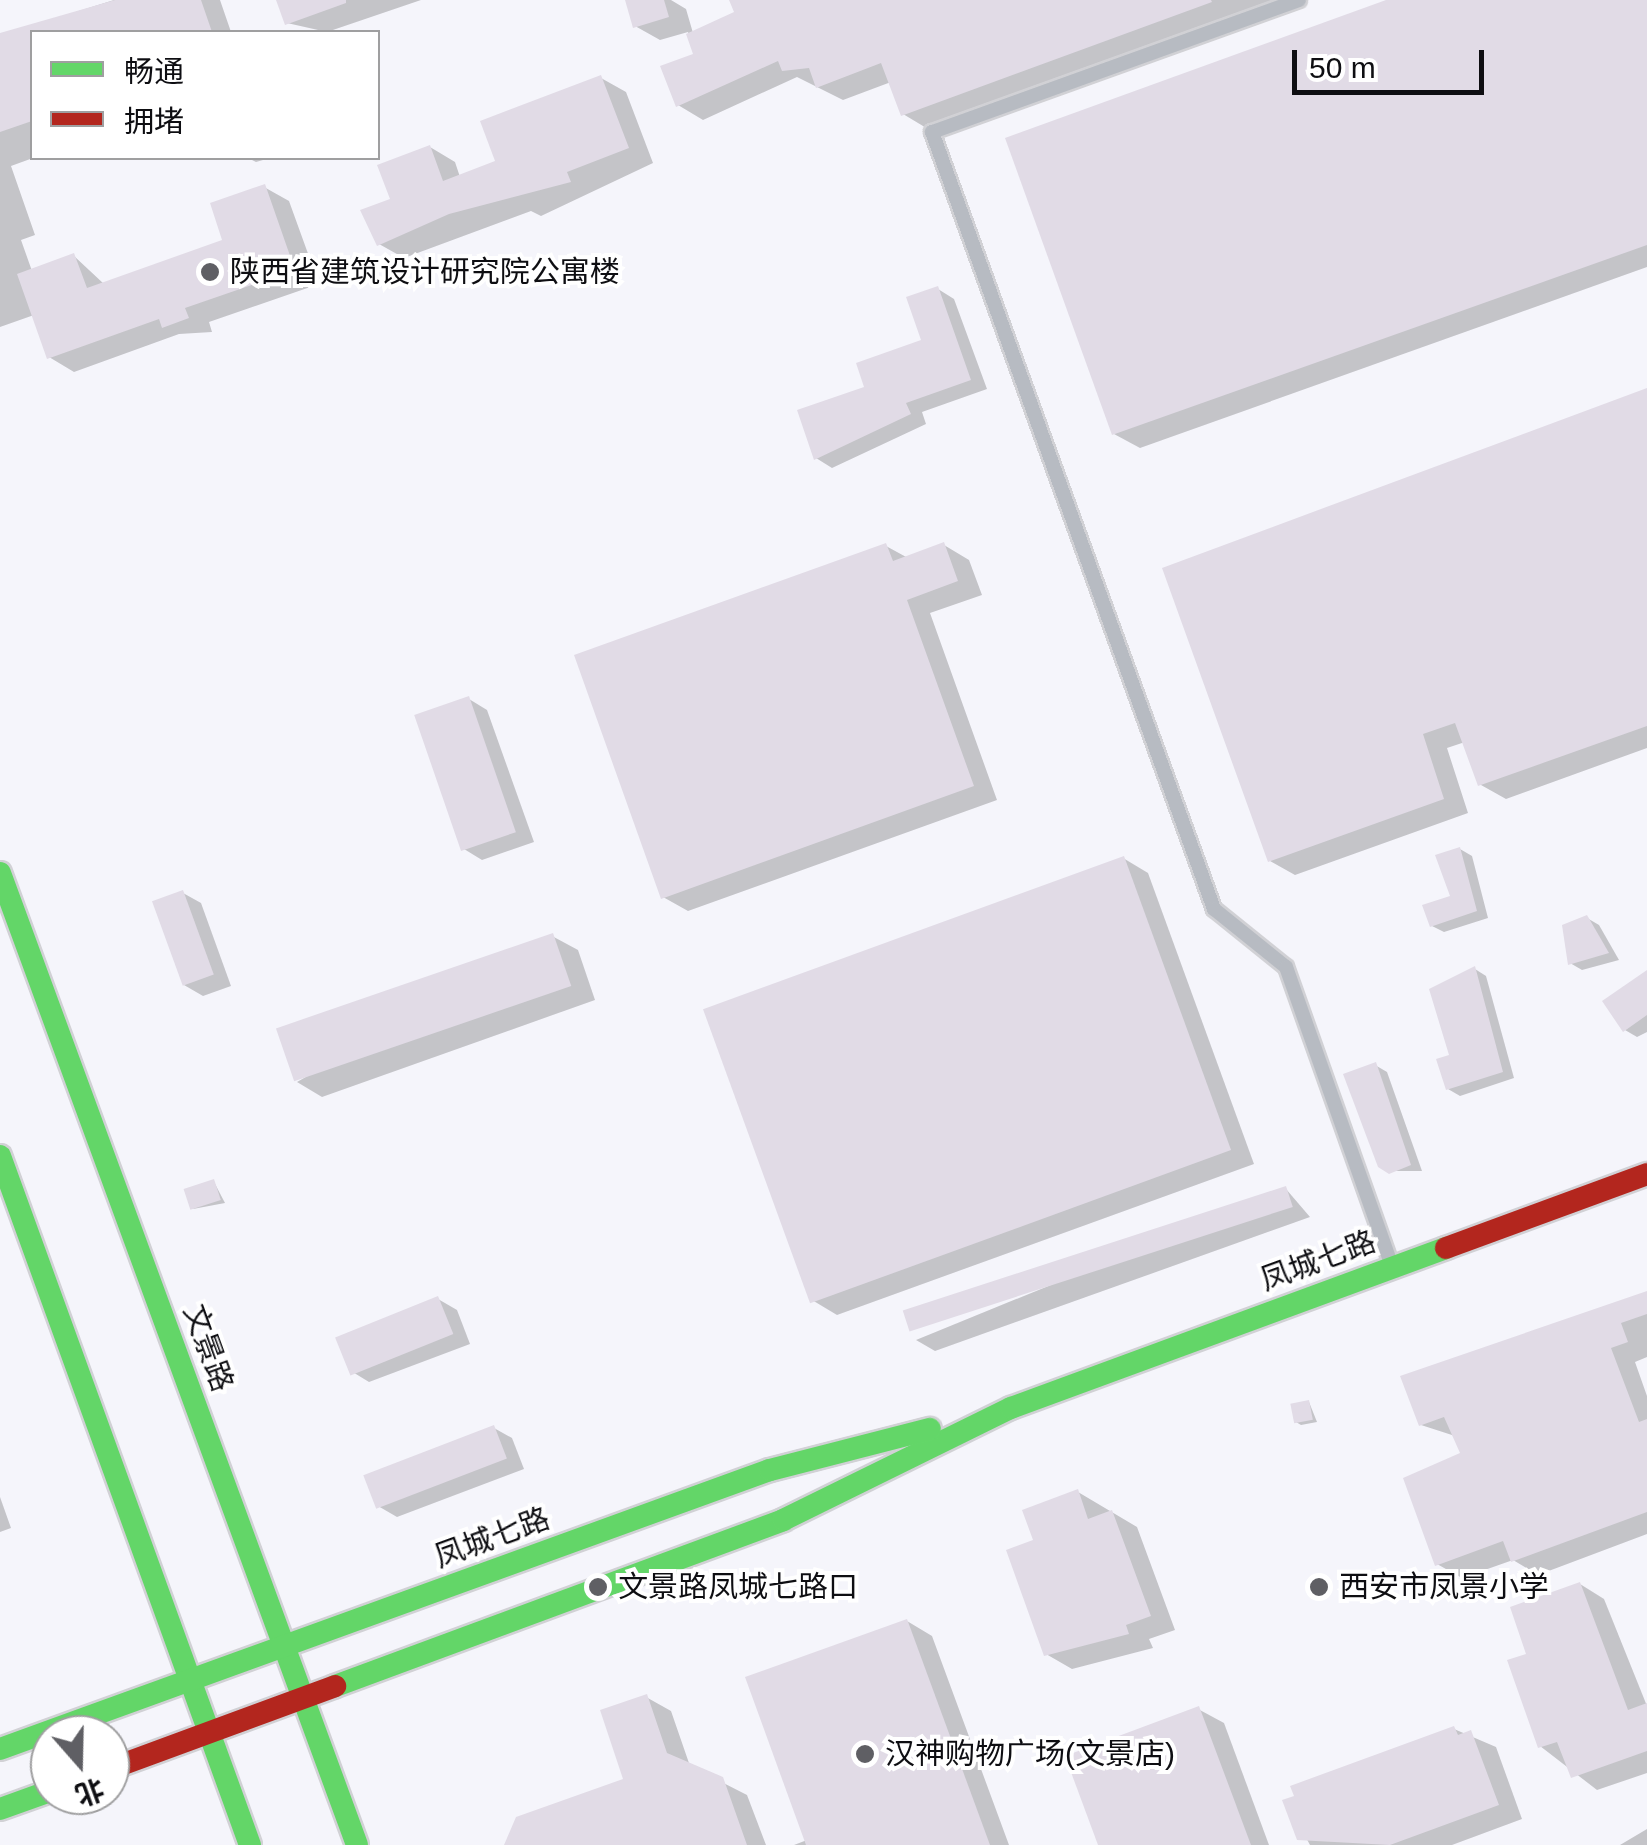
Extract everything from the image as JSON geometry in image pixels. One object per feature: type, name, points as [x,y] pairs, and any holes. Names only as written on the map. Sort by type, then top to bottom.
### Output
[{"type":"street","name":"文景路","points":[[0,874],[357,1845]]},
{"type":"street","points":[[0,1156],[250,1845]]},
{"type":"street","name":"凤城七路","points":[[130,1762],[782,1520],[1011,1408],[1647,1174]]},
{"type":"street","name":"凤城七路","points":[[0,1749],[770,1470],[1011,1408]]},
{"type":"street","points":[[0,1809],[30,1798]]},
{"type":"lane","points":[[1300,0],[932,132],[1214,909],[1286,968],[1392,1266]]},
{"type":"building","points":[[115,0],[201,0],[211,30],[30,30],[30,122],[0,132],[0,33]]},
{"type":"building","points":[[276,0],[346,0],[346,3],[285,25]]},
{"type":"building","points":[[625,0],[664,0],[669,17],[633,28]]},
{"type":"building","points":[[729,0],[1212,2],[901,116],[881,63],[816,88],[809,68],[782,71],[778,61],[676,107],[660,66],[693,54],[686,34],[734,12]]},
{"type":"building","points":[[1386,0],[1647,0],[1647,245],[1112,435],[1005,138]]},
{"type":"building","points":[[601,75],[629,148],[567,172],[571,182],[449,214],[377,246],[360,210],[390,199],[377,165],[430,145],[443,181],[495,161],[480,121]]},
{"type":"building","name":"陕西省建筑设计研究院公寓楼","points":[[265,184],[295,270],[185,308],[189,318],[162,328],[159,319],[47,359],[17,274],[74,253],[87,288],[222,240],[210,203]]},
{"type":"building","points":[[938,286],[971,380],[906,403],[911,414],[814,460],[797,410],[864,387],[856,363],[921,340],[906,297]]},
{"type":"building","points":[[1647,388],[1647,726],[1478,786],[1455,723],[1423,734],[1444,799],[1268,862],[1162,568]]},
{"type":"building","points":[[944,542],[958,581],[907,600],[974,786],[661,899],[574,655],[886,543],[893,561]]},
{"type":"building","points":[[469,696],[516,832],[461,851],[414,715]]},
{"type":"building","points":[[1460,847],[1477,911],[1430,927],[1422,905],[1450,896],[1435,855]]},
{"type":"building","points":[[1124,856],[1231,1150],[810,1303],[703,1009]]},
{"type":"building","points":[[183,890],[214,975],[183,986],[152,901]]},
{"type":"building","points":[[1587,915],[1609,953],[1568,965],[1562,925]]},
{"type":"building","points":[[553,933],[571,986],[294,1081],[276,1028]]},
{"type":"building","points":[[1475,966],[1503,1072],[1446,1090],[1436,1059],[1449,1055],[1429,989]]},
{"type":"building","points":[[1647,970],[1647,1015],[1623,1032],[1602,1001]]},
{"type":"building","points":[[1376,1062],[1411,1165],[1389,1174],[1378,1167],[1343,1074]]},
{"type":"building","points":[[214,1179],[221,1200],[190,1210],[184,1189]]},
{"type":"building","points":[[1286,1186],[1293,1207],[910,1331],[903,1311]]},
{"type":"building","points":[[1647,1291],[1647,1314],[1621,1323],[1628,1342],[1611,1348],[1639,1422],[1647,1419],[1647,1512],[1511,1562],[1503,1541],[1435,1566],[1403,1478],[1460,1453],[1444,1417],[1419,1426],[1400,1376]]},
{"type":"building","points":[[438,1296],[453,1334],[350,1376],[335,1338]]},
{"type":"building","points":[[1309,1400],[1313,1420],[1294,1423],[1290,1404]]},
{"type":"building","points":[[494,1425],[507,1459],[376,1509],[363,1475]]},
{"type":"building","points":[[1078,1489],[1088,1519],[1112,1510],[1151,1616],[1126,1625],[1129,1634],[1044,1656],[1006,1550],[1033,1540],[1022,1510]]},
{"type":"building","points":[[1580,1582],[1628,1710],[1647,1703],[1647,1751],[1571,1778],[1557,1742],[1538,1748],[1507,1660],[1526,1654],[1510,1607]]},
{"type":"building","name":"汉神购物广场(文景店)","points":[[907,1619],[990,1845],[806,1845],[745,1677]]},
{"type":"building","points":[[647,1694],[667,1753],[723,1777],[747,1845],[504,1845],[516,1817],[623,1779],[600,1710]]},
{"type":"building","points":[[1199,1706],[1251,1845],[1098,1845],[1065,1756]]},
{"type":"building","points":[[1454,1726],[1458,1735],[1471,1730],[1499,1805],[1390,1845],[1297,1840],[1282,1800],[1294,1796],[1290,1786]]},
{"type":"traffic: fast","points":[[0,873],[357,1845]]},
{"type":"traffic: fast","points":[[0,1156],[250,1845]]},
{"type":"traffic: fast","points":[[335,1686],[783,1520],[1011,1408],[1446,1248]]},
{"type":"traffic: fast","points":[[0,1749],[770,1470],[930,1429]]},
{"type":"traffic: fast","points":[[0,1809],[30,1798]]},
{"type":"traffic: jam","points":[[1446,1248],[1647,1174]]},
{"type":"traffic: jam","points":[[130,1762],[335,1686]]},
{"type":"place","name":"陕西省建筑设计研究院公寓楼","points":[[210,272]]},
{"type":"place","name":"文景路凤城七路口","points":[[598,1587]]},
{"type":"place","name":"西安市凤景小学","points":[[1319,1587]]},
{"type":"place","name":"汉神购物广场(文景店)","points":[[865,1754]]}]
